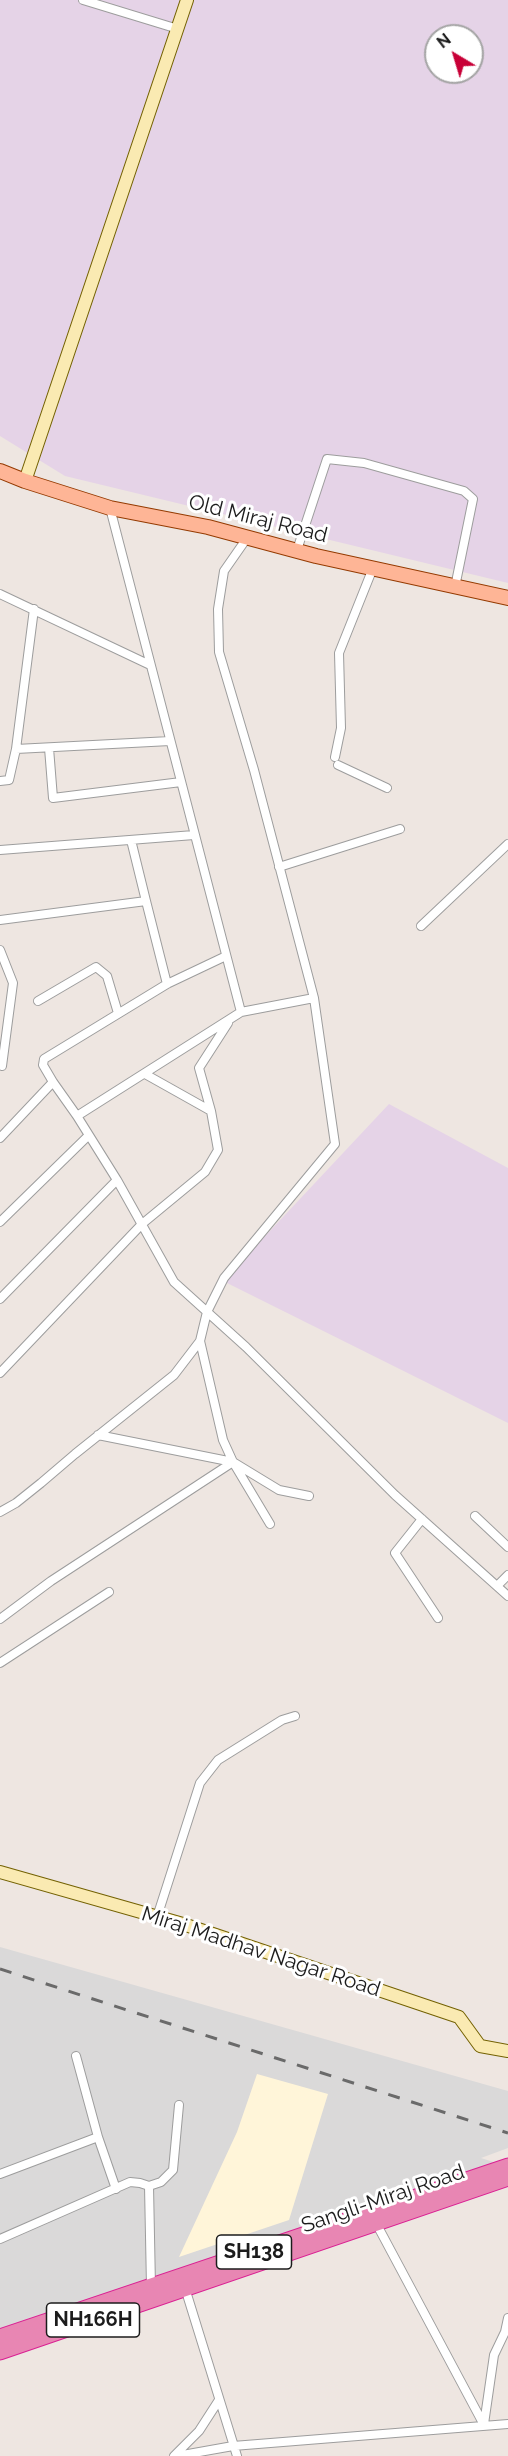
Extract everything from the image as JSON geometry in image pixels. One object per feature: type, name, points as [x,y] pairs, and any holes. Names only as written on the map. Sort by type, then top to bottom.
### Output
[{"type":"highway","name":"Sangli-Miraj Road","points":[[0,2337],[508,2166]]},
{"type":"highway","name":"Sangli-Miraj Road","points":[[0,2352],[508,2178]]},
{"type":"main road","name":"Old Miraj Road","points":[[0,471],[110,508],[208,527],[373,568],[508,598]]},
{"type":"street","points":[[83,0],[178,29]]},
{"type":"street","points":[[25,481],[187,0]]},
{"type":"street","points":[[297,550],[327,459],[364,463],[464,491],[473,499],[455,587]]},
{"type":"street","points":[[110,508],[241,1012]]},
{"type":"street","points":[[0,1512],[24,1497],[174,1375],[200,1341],[207,1311],[224,1278],[335,1144],[314,998],[219,652],[218,609],[224,571],[247,538]]},
{"type":"street","points":[[373,568],[339,653],[341,728],[337,761],[387,788]]},
{"type":"street","points":[[0,594],[150,665]]},
{"type":"street","points":[[0,781],[9,780],[16,749],[34,609]]},
{"type":"street","points":[[16,749],[170,741]]},
{"type":"street","points":[[49,748],[53,798],[181,782]]},
{"type":"street","points":[[279,867],[400,830]]},
{"type":"street","points":[[0,850],[194,835]]},
{"type":"street","points":[[131,840],[167,984]]},
{"type":"street","points":[[421,926],[508,844]]},
{"type":"street","points":[[0,920],[146,901]]},
{"type":"street","points":[[0,950],[13,983],[2,1066]]},
{"type":"street","points":[[226,956],[167,984],[118,1013],[44,1059],[44,1065],[117,1180],[174,1282],[246,1347],[422,1519],[508,1596]]},
{"type":"street","points":[[38,1001],[96,967],[107,976],[118,1013]]},
{"type":"street","points":[[77,1116],[241,1012],[314,998]]},
{"type":"street","points":[[0,1373],[142,1224],[205,1172],[218,1150],[211,1111],[199,1068],[231,1018]]},
{"type":"street","points":[[145,1074],[211,1111]]},
{"type":"street","points":[[0,1138],[53,1082]]},
{"type":"street","points":[[0,1222],[88,1136]]},
{"type":"street","points":[[0,1299],[117,1180]]},
{"type":"street","points":[[200,1341],[223,1440],[233,1462],[270,1524]]},
{"type":"street","points":[[98,1436],[233,1462],[279,1490],[309,1496]]},
{"type":"street","points":[[0,1618],[51,1581],[233,1462]]},
{"type":"street","points":[[475,1515],[508,1547]]},
{"type":"street","points":[[422,1519],[395,1553],[438,1618]]},
{"type":"street","points":[[497,1586],[508,1575]]},
{"type":"street","points":[[0,1663],[109,1592]]},
{"type":"street","points":[[157,1917],[200,1783],[218,1760],[282,1719],[295,1716]]},
{"type":"street","name":"Miraj Madhav Nagar Road","points":[[0,1872],[157,1917],[459,2017],[480,2046],[508,2051]]},
{"type":"street","points":[[76,2056],[98,2137],[116,2190]]},
{"type":"street","points":[[0,2239],[130,2182],[149,2187],[161,2182],[173,2170],[179,2105]]},
{"type":"street","points":[[0,2174],[98,2137]]},
{"type":"street","points":[[149,2187],[151,2287]]},
{"type":"street","points":[[376,2223],[484,2425]]},
{"type":"street","points":[[185,2288],[237,2456]]},
{"type":"street","points":[[484,2425],[494,2355],[505,2332],[508,2318]]},
{"type":"street","points":[[176,2456],[199,2431],[219,2400]]},
{"type":"street","points":[[176,2456],[208,2453],[233,2446],[508,2424]]},
{"type":"shaded area","points":[[0,0],[508,0],[508,583],[65,476],[0,436]]},
{"type":"shaded area","points":[[389,1104],[508,1168],[508,1423],[223,1281]]},
{"type":"shaded area","points":[[0,1947],[508,2091],[508,2148],[481,2158],[506,2166],[0,2335]]},
{"type":"shaded area","points":[[257,2074],[328,2094],[289,2220],[179,2257],[237,2132]]},
{"type":"railway","points":[[0,1969],[508,2133]]}]
